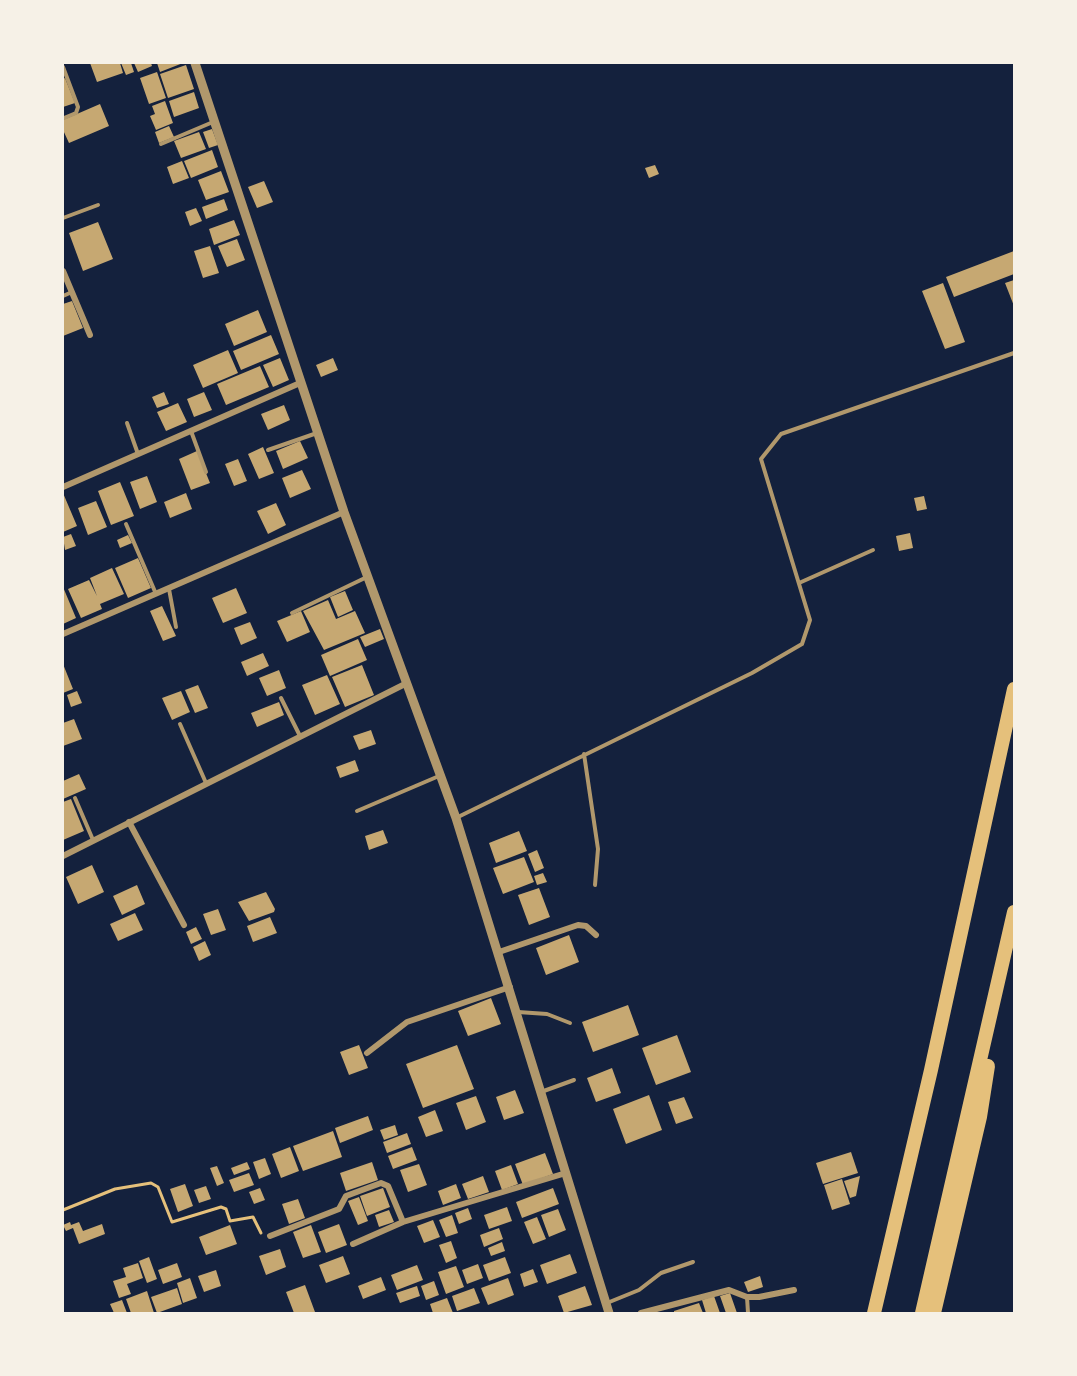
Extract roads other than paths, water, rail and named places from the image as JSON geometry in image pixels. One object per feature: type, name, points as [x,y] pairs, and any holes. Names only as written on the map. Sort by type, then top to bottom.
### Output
[{"type":"highway","points":[[874,1313],[933,1061],[1014,689]]},
{"type":"highway","points":[[922,1313],[1014,912]]},
{"type":"highway","points":[[934,1313],[980,1117],[1009,936]]},
{"type":"street","points":[[195,63],[344,512],[456,818],[608,1308]]},
{"type":"street","points":[[63,271],[90,335]]},
{"type":"street","points":[[63,487],[300,383]]},
{"type":"street","points":[[63,634],[344,512]]},
{"type":"street","points":[[63,856],[407,683]]},
{"type":"street","points":[[129,822],[184,925]]},
{"type":"street","points":[[499,951],[578,925],[586,926],[596,936]]},
{"type":"street","points":[[367,1053],[407,1022],[510,987]]},
{"type":"street","points":[[353,1244],[403,1222],[566,1173]]},
{"type":"street","points":[[270,1236],[339,1209],[346,1197],[383,1183],[388,1186],[403,1222]]},
{"type":"street","points":[[641,1313],[729,1290],[747,1297],[794,1290]]},
{"type":"lane","points":[[63,67],[78,107],[76,113],[64,118]]},
{"type":"lane","points":[[161,144],[214,122]]},
{"type":"lane","points":[[63,218],[98,205]]},
{"type":"lane","points":[[63,296],[72,292]]},
{"type":"lane","points":[[456,818],[752,673],[802,644],[810,620],[761,459],[781,434],[1014,353]]},
{"type":"lane","points":[[127,423],[138,454]]},
{"type":"lane","points":[[191,431],[206,472]]},
{"type":"lane","points":[[268,450],[317,432]]},
{"type":"lane","points":[[126,524],[156,594]]},
{"type":"lane","points":[[799,583],[873,550]]},
{"type":"lane","points":[[292,613],[368,577]]},
{"type":"lane","points":[[169,588],[176,627]]},
{"type":"lane","points":[[281,698],[300,736]]},
{"type":"lane","points":[[180,724],[206,783]]},
{"type":"lane","points":[[584,754],[598,849],[595,885]]},
{"type":"lane","points":[[357,811],[441,776]]},
{"type":"lane","points":[[75,798],[93,840]]},
{"type":"lane","points":[[517,1012],[547,1014],[570,1023]]},
{"type":"lane","points":[[541,1092],[574,1080]]},
{"type":"lane","points":[[608,1308],[639,1290],[661,1273],[693,1262]]},
{"type":"lane","points":[[747,1297],[748,1313]]}]
